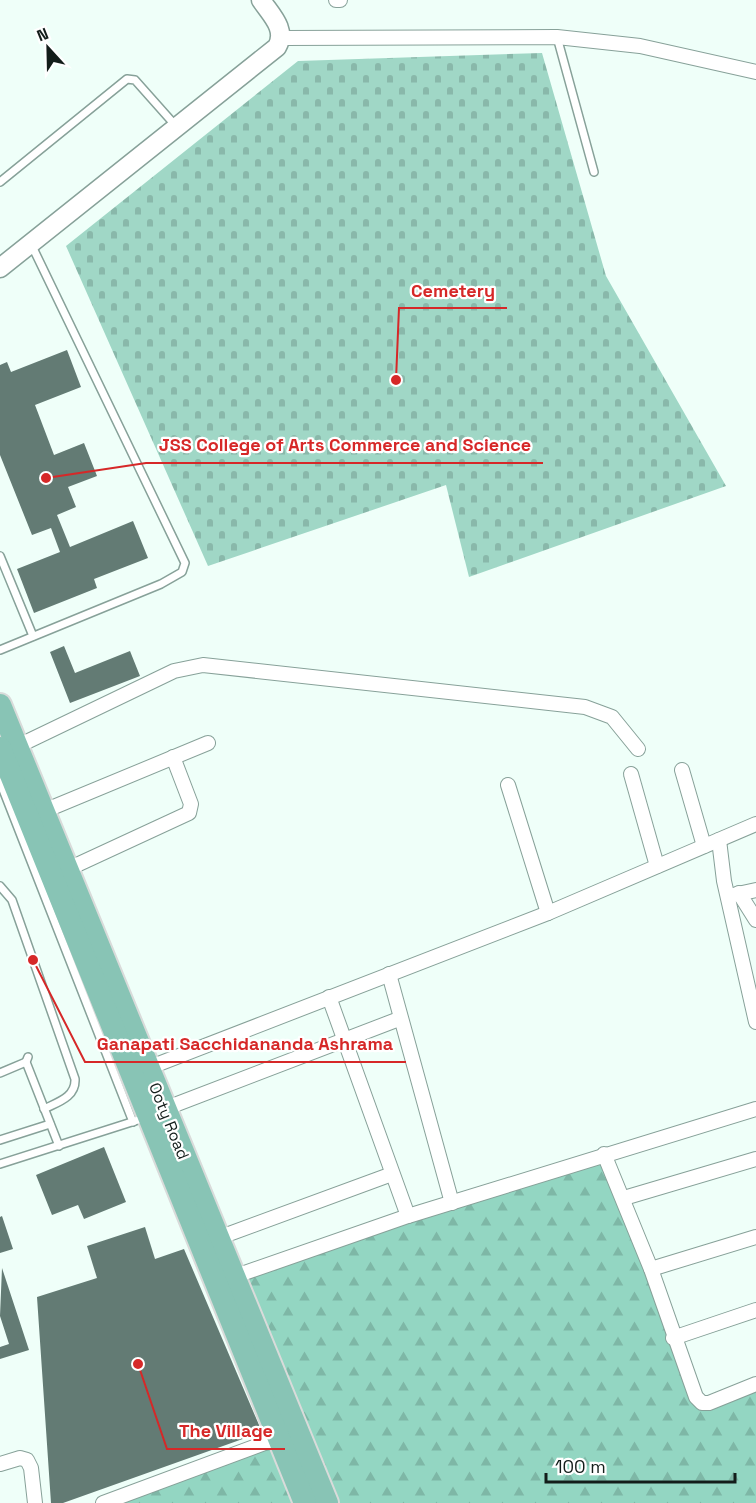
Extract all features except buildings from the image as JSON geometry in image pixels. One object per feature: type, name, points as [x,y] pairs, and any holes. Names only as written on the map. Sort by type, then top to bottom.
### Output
[{"type":"main road","name":"Ooty Road","points":[[0,705],[9,747],[148,1116],[327,1503]]},
{"type":"main road","name":"Ooty Road","points":[[9,747],[44,811],[148,1068],[148,1116],[218,1239],[225,1279],[278,1438],[305,1503]]},
{"type":"street","points":[[0,268],[277,47],[282,38],[277,24],[261,0]]},
{"type":"street","points":[[282,38],[557,37],[640,46],[756,72]]},
{"type":"street","points":[[9,747],[174,671],[203,665],[585,707],[612,717],[638,749]]},
{"type":"street","points":[[44,811],[208,742]]},
{"type":"street","points":[[68,869],[189,813],[191,804],[173,757]]},
{"type":"street","points":[[682,770],[704,846]]},
{"type":"street","points":[[631,774],[657,866]]},
{"type":"street","points":[[508,785],[549,913]]},
{"type":"street","points":[[148,1068],[549,913],[756,824]]},
{"type":"street","points":[[719,840],[733,895],[756,1022]]},
{"type":"street","points":[[733,895],[756,890]]},
{"type":"street","points":[[733,895],[756,920]]},
{"type":"street","points":[[388,974],[452,1203]]},
{"type":"street","points":[[329,997],[408,1216]]},
{"type":"street","points":[[148,1116],[399,1019]]},
{"type":"street","points":[[225,1279],[408,1216],[756,1109]]},
{"type":"street","points":[[604,1154],[624,1198],[651,1269],[673,1338],[699,1401],[709,1403],[756,1384]]},
{"type":"street","points":[[624,1198],[756,1159]]},
{"type":"street","points":[[218,1239],[392,1174]]},
{"type":"street","points":[[651,1269],[756,1237]]},
{"type":"street","points":[[673,1338],[756,1310]]},
{"type":"street","points":[[103,1503],[278,1438]]},
{"type":"street","points":[[0,1464],[20,1458],[27,1460],[31,1468],[35,1503]]},
{"type":"lane","points":[[557,37],[594,172]]},
{"type":"lane","points":[[0,182],[127,79],[135,80],[176,126]]},
{"type":"lane","points":[[0,650],[177,576],[182,572],[185,563],[31,243]]},
{"type":"lane","points":[[0,556],[33,636]]},
{"type":"lane","points":[[0,782],[148,1116],[0,1164]]},
{"type":"lane","points":[[0,886],[12,900],[75,1079],[74,1091],[69,1096],[44,1109]]},
{"type":"lane","points":[[0,1073],[27,1060],[59,1146]]},
{"type":"lane","points":[[0,1140],[50,1124]]},
{"type":"green space","points":[[542,53],[606,276],[726,486],[469,577],[446,485],[208,566],[66,246],[298,61]]},
{"type":"green space","points":[[604,1154],[702,1403],[756,1384],[756,1503],[324,1503],[234,1277]]},
{"type":"green space","points":[[278,1438],[305,1503],[109,1503]]},
{"type":"place","name":"Cemetery","points":[[396,380]]},
{"type":"place","name":"JSS College of Arts Commerce and Science","points":[[46,478]]},
{"type":"place","name":"Ganapati Sacchidananda Ashrama","points":[[33,960]]},
{"type":"place","name":"The Village","points":[[138,1364]]}]
